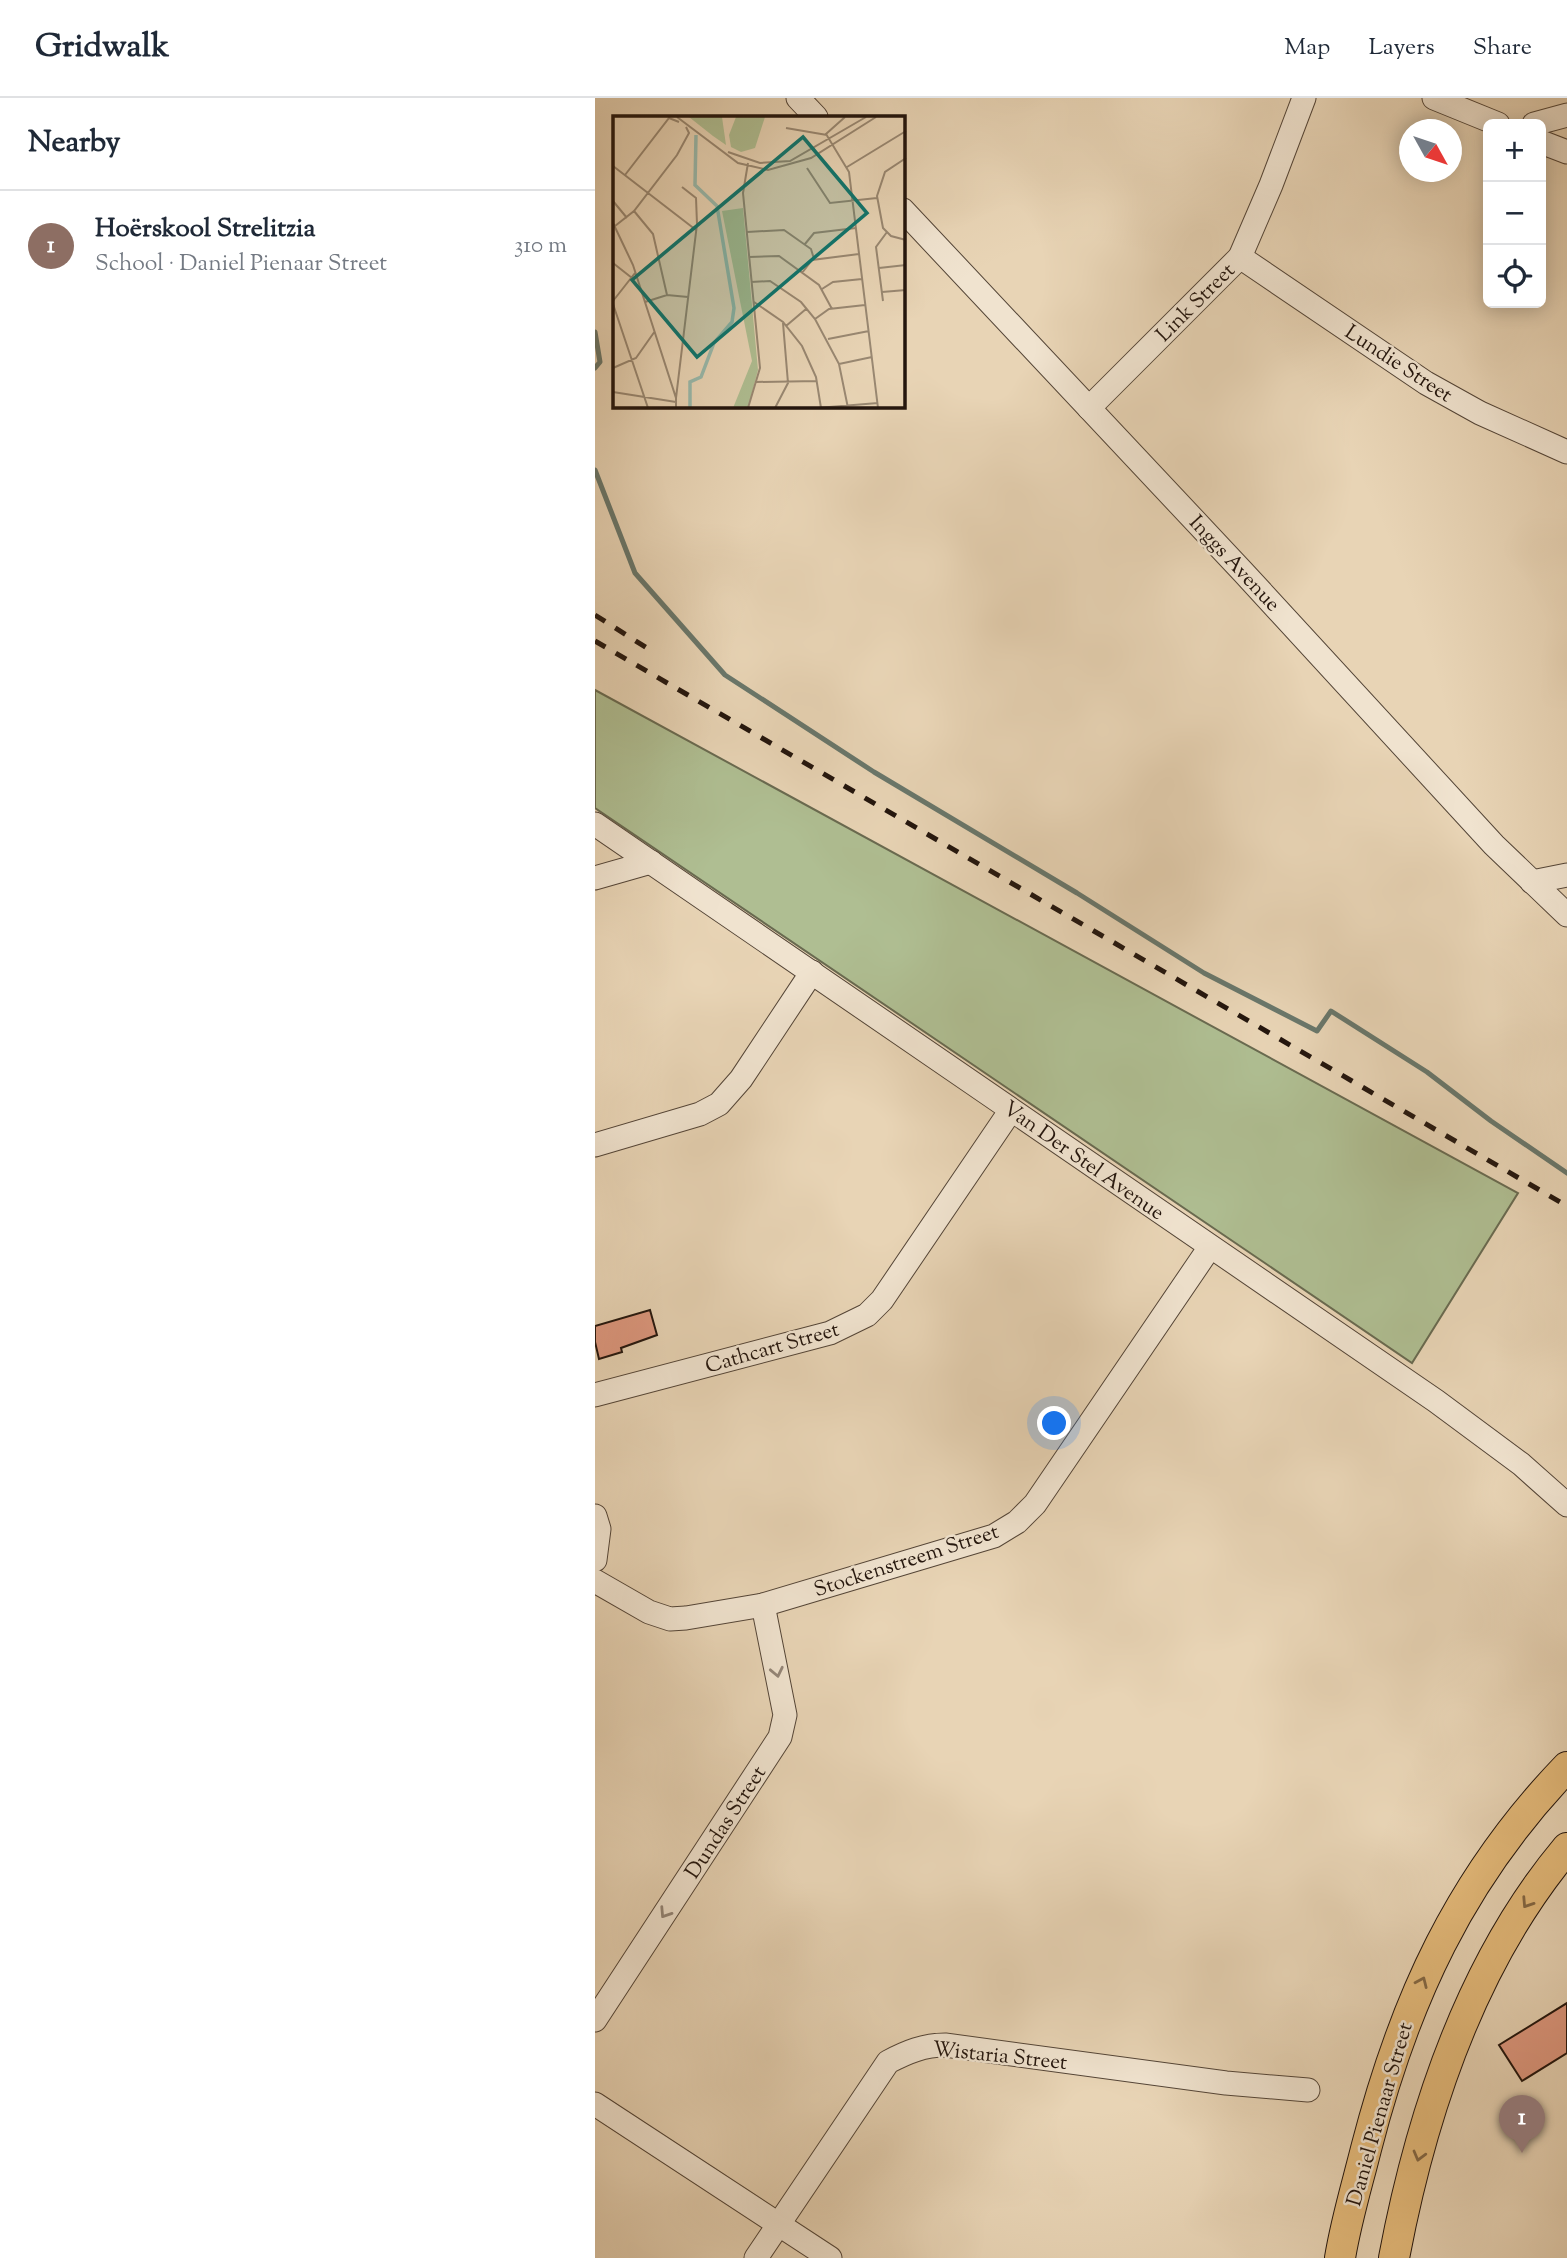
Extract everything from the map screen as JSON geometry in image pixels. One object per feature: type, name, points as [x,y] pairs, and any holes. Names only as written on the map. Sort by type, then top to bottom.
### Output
[{"type":"main road","name":"Daniel Pienaar Street","points":[[1340,2258],[1388,2068],[1433,1958],[1459,1908],[1486,1866],[1528,1810],[1567,1767]]},
{"type":"main road","points":[[1394,2258],[1437,2090],[1469,2007],[1508,1932],[1567,1848]]},
{"type":"street","points":[[797,98],[815,116]]},
{"type":"street","name":"Link Street","points":[[1089,408],[1240,257],[1304,98]]},
{"type":"street","points":[[1434,98],[1486,119]]},
{"type":"street","points":[[1546,121],[1567,115]]},
{"type":"street","points":[[1546,144],[1567,152]]},
{"type":"street","name":"Inggs Avenue","points":[[905,212],[1244,572],[1494,845],[1567,915]]},
{"type":"street","name":"Lundie Street","points":[[1240,257],[1426,383],[1480,413],[1567,452]]},
{"type":"street","name":"Van Der Stel Avenue","points":[[595,824],[1447,1409],[1521,1464],[1567,1505]]},
{"type":"street","points":[[595,878],[651,862]]},
{"type":"street","points":[[1532,882],[1567,874]]},
{"type":"street","points":[[595,1145],[700,1114],[719,1104],[746,1072],[812,972]]},
{"type":"street","name":"Cathcart Street","points":[[595,1395],[830,1333],[867,1315],[882,1300],[1011,1110]]},
{"type":"street","name":"Stockenstreem Street","points":[[595,1581],[649,1612],[670,1619],[686,1618],[763,1605],[994,1536],[1017,1522],[1035,1504],[1210,1247]]},
{"type":"street","points":[[595,1516],[599,1529],[595,1559]]},
{"type":"street","name":"Dundas Street","points":[[595,2020],[780,1737],[785,1714],[763,1605]]},
{"type":"street","name":"Wistaria Street","points":[[756,2258],[888,2063],[906,2052],[945,2045],[1226,2083],[1308,2090]]},
{"type":"street","points":[[595,2104],[830,2258]]},
{"type":"green space","points":[[595,690],[1518,1193],[1412,1363],[595,808]]},
{"type":"building","points":[[650,1310],[657,1335],[621,1348],[622,1352],[599,1359],[595,1326]]},
{"type":"building","points":[[1567,2003],[1567,2053],[1522,2081],[1499,2045]]},
{"type":"waterway","points":[[595,332],[600,362],[595,368]]},
{"type":"waterway","points":[[595,470],[635,573],[725,675],[874,772],[1077,893],[1204,973],[1317,1031],[1331,1011],[1427,1072],[1491,1121],[1567,1173]]},
{"type":"railway","points":[[595,615],[650,650]]},
{"type":"railway","points":[[595,641],[1567,1206]]},
{"type":"place","name":"Hoërskool Strelitzia","points":[[1522,2153]]}]
